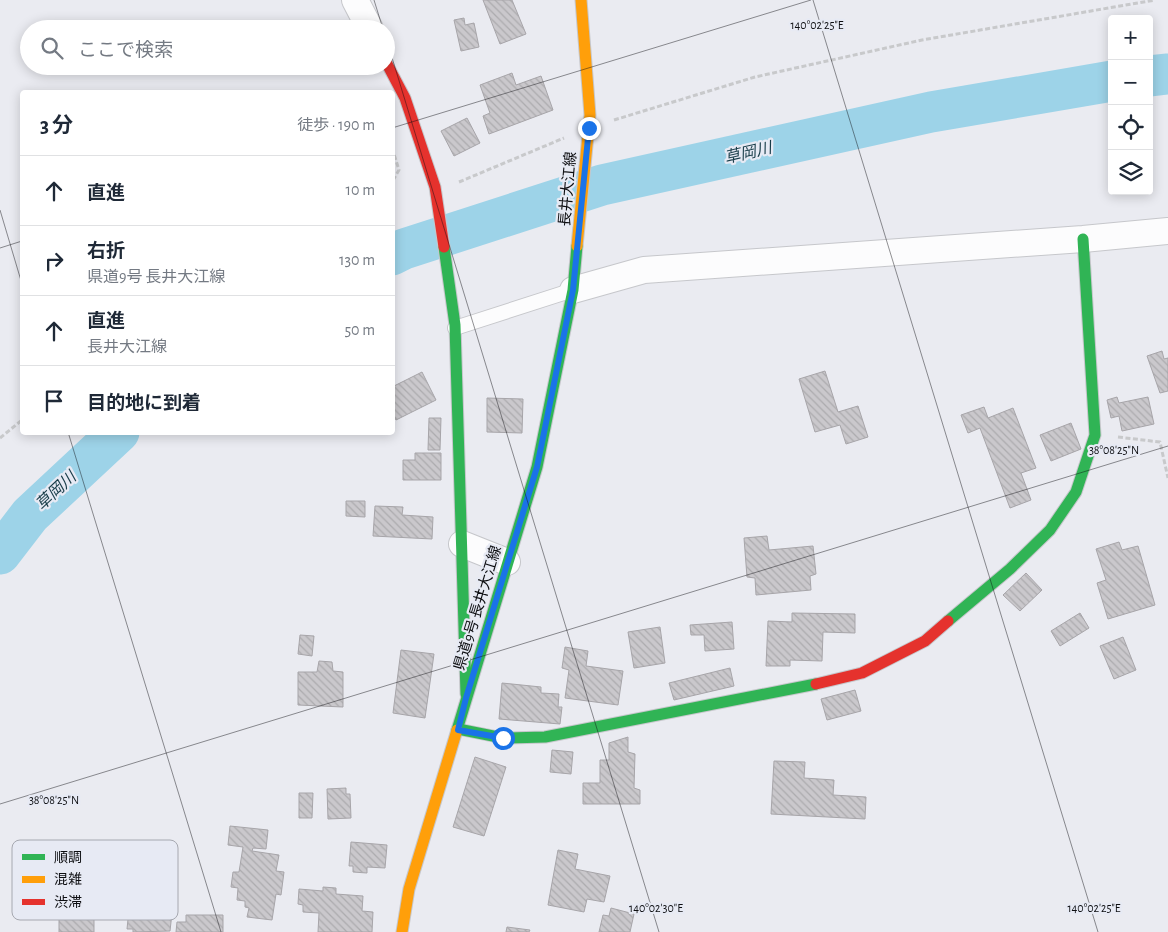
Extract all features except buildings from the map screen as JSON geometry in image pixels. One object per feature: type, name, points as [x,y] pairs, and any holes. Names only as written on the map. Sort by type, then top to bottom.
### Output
[{"type":"street","points":[[355,0],[365,20]]},
{"type":"street","name":"長井大江線","points":[[573,290],[590,115],[581,0]]},
{"type":"street","points":[[393,75],[405,98],[435,189],[455,326],[466,698]]},
{"type":"street","points":[[573,290],[644,270],[1168,232]]},
{"type":"street","points":[[458,730],[503,738],[545,737],[798,688],[862,673],[925,641],[1003,575],[1050,530],[1076,492],[1095,435],[1083,239]]},
{"type":"street","name":"県道9号 長井大江線","points":[[402,932],[409,889],[537,467],[573,290]]},
{"type":"street","points":[[462,544],[507,562]]},
{"type":"lane","points":[[455,326],[573,290]]},
{"type":"path","points":[[1126,0],[1127,5]]},
{"type":"path","points":[[435,189],[589,128],[754,77],[922,40],[1154,0]]},
{"type":"path","points":[[395,159],[398,170],[395,176]]},
{"type":"path","points":[[0,438],[20,422]]},
{"type":"path","points":[[1095,435],[1160,442],[1168,478]]},
{"type":"waterway","name":"草岡川","points":[[1153,76],[1168,74]]},
{"type":"waterway","name":"草岡川","points":[[395,254],[602,185],[931,112],[1108,82]]},
{"type":"waterway","name":"草岡川","points":[[0,554],[30,515],[116,435]]},
{"type":"traffic: fast","points":[[948,621],[1010,569],[1050,530],[1076,492],[1095,435],[1083,239]]},
{"type":"traffic: fast","points":[[457,730],[537,467],[573,290],[577,246]]},
{"type":"traffic: fast","points":[[444,247],[455,325],[466,694]]},
{"type":"traffic: fast","points":[[458,729],[503,738],[545,737],[816,684]]},
{"type":"traffic: slow","points":[[577,246],[590,115],[581,0]]},
{"type":"traffic: slow","points":[[402,932],[409,889],[457,730]]},
{"type":"traffic: jam","points":[[393,75],[405,98],[435,187],[444,247]]},
{"type":"traffic: jam","points":[[816,684],[862,673],[925,641],[948,621]]},
{"type":"route","points":[[503,738],[458,730],[466,698],[537,467],[573,290],[589,128]]}]
